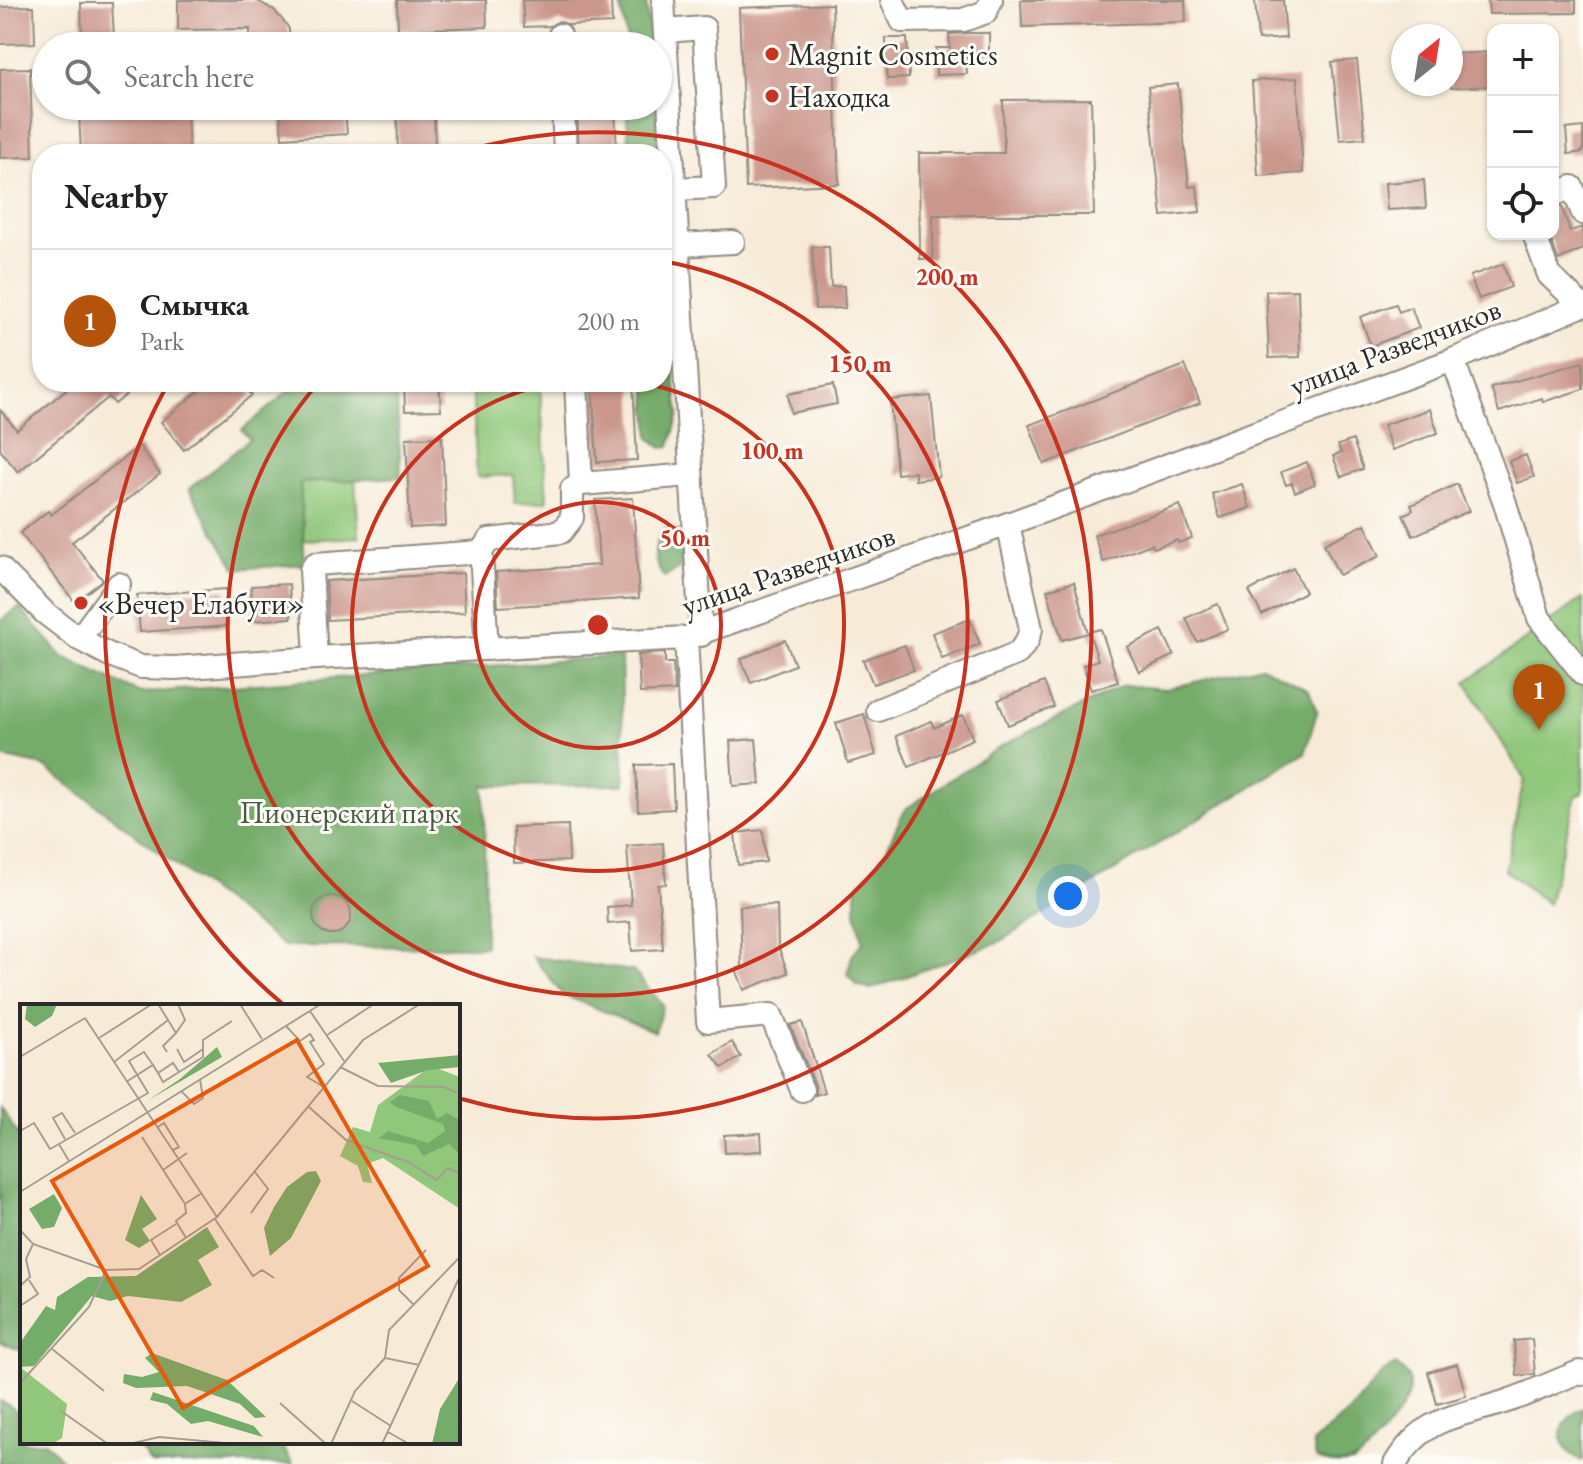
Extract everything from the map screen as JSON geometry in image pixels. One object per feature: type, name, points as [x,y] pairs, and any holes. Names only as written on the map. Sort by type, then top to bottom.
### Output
[{"type":"street","points":[[663,0],[665,31],[704,28],[714,187],[674,189]]},
{"type":"street","points":[[892,0],[902,21],[963,20],[986,12],[991,0]]},
{"type":"street","points":[[564,120],[565,144]]},
{"type":"street","points":[[670,120],[671,144]]},
{"type":"street","points":[[672,154],[672,212]]},
{"type":"street","points":[[1559,192],[1572,187],[1583,213]]},
{"type":"street","points":[[1536,240],[1549,275],[1582,305]]},
{"type":"street","points":[[672,246],[733,242]]},
{"type":"street","points":[[672,277],[691,475],[693,637],[708,1021],[771,1015],[802,1090]]},
{"type":"street","name":"улица Разведчиков","points":[[3,578],[79,639],[141,667],[175,668],[693,637],[1453,360],[1582,305]]},
{"type":"street","points":[[1453,360],[1505,503],[1539,618],[1583,674]]},
{"type":"street","points":[[576,392],[581,484]]},
{"type":"street","points":[[487,649],[481,552],[486,543],[495,538],[561,532],[572,518],[572,489],[581,484],[691,475]]},
{"type":"street","points":[[878,710],[1018,653],[1027,641],[1031,629],[1008,524]]},
{"type":"street","points":[[316,658],[311,570],[315,564],[481,552]]},
{"type":"street","points":[[79,639],[119,584]]},
{"type":"street","points":[[1395,1464],[1412,1440],[1436,1421],[1510,1400],[1583,1373]]},
{"type":"green space","points":[[620,0],[646,0],[649,32],[626,32]]},
{"type":"green space","points":[[627,120],[656,120],[658,144],[628,144]]},
{"type":"green space","points":[[672,361],[679,414],[670,446],[662,448],[650,438],[647,392],[672,392]]},
{"type":"green space","points":[[287,392],[397,392],[401,477],[300,483],[305,564],[236,569],[189,489],[250,439],[242,430]]},
{"type":"green space","points":[[473,392],[541,392],[547,501],[515,503],[513,475],[477,477]]},
{"type":"green space","points":[[355,480],[359,537],[303,540],[300,483]]},
{"type":"green space","points":[[664,529],[679,531],[685,548],[683,565],[665,578],[655,560],[657,542]]},
{"type":"green space","points":[[1583,598],[1583,793],[1576,796],[1548,904],[1505,870],[1524,779],[1466,682]]},
{"type":"green space","name":"Пионерский парк","points":[[19,607],[63,657],[140,693],[621,656],[624,785],[484,786],[485,947],[284,946],[44,766],[0,757],[0,621]]},
{"type":"green space","points":[[1261,666],[1309,690],[1317,712],[1305,753],[997,943],[871,989],[857,985],[847,974],[852,956],[863,942],[856,912],[856,887],[883,855],[907,808],[1001,746],[1124,685],[1166,689]]},
{"type":"green space","points":[[533,957],[633,971],[663,1005],[655,1032],[563,995]]},
{"type":"green space","points":[[0,1108],[20,1137],[20,1350],[0,1342]]},
{"type":"green space","points":[[1396,1365],[1408,1376],[1409,1393],[1384,1433],[1352,1462],[1333,1463],[1316,1458],[1313,1442],[1351,1410],[1383,1372]]},
{"type":"green space","points":[[0,1401],[20,1416],[20,1444],[47,1444],[66,1464],[0,1464]]},
{"type":"green space","points":[[1583,1408],[1583,1460],[1580,1461],[1566,1448],[1562,1434],[1568,1420]]},
{"type":"green space","points":[[137,1444],[280,1444],[293,1464],[151,1464]]},
{"type":"building","points":[[178,0],[256,0],[275,11],[289,32],[250,32],[250,29],[178,30]]},
{"type":"building","points":[[397,0],[486,0],[487,27],[398,30]]},
{"type":"building","points":[[522,0],[611,0],[612,23],[569,25],[559,21],[550,26],[524,27]]},
{"type":"building","points":[[1021,0],[1185,0],[1186,22],[1022,27]]},
{"type":"building","points":[[1255,0],[1283,0],[1286,38],[1258,40]]},
{"type":"building","points":[[1488,0],[1576,0],[1576,13],[1489,14]]},
{"type":"building","points":[[81,3],[112,3],[114,32],[82,32]]},
{"type":"building","points":[[832,4],[839,184],[746,188],[739,8]]},
{"type":"building","points":[[34,6],[32,43],[0,44],[0,7]]},
{"type":"building","points":[[989,33],[989,56],[966,56],[967,74],[936,75],[936,48],[950,48],[949,34]]},
{"type":"building","points":[[886,38],[907,38],[909,78],[887,79]]},
{"type":"building","points":[[1487,52],[1487,86],[1463,87],[1463,53]]},
{"type":"building","points":[[1357,60],[1365,138],[1340,140],[1332,62]]},
{"type":"building","points":[[30,68],[32,157],[0,158],[0,69]]},
{"type":"building","points":[[1297,78],[1303,173],[1258,176],[1252,81]]},
{"type":"building","points":[[1178,84],[1189,187],[1197,186],[1200,212],[1162,216],[1148,87]]},
{"type":"building","points":[[1091,99],[1094,215],[933,215],[933,259],[920,259],[919,153],[1004,153],[1003,100]]},
{"type":"building","points":[[79,120],[188,120],[189,144],[81,144]]},
{"type":"building","points":[[281,120],[346,120],[347,134],[282,138]]},
{"type":"building","points":[[397,120],[434,120],[435,144],[398,144]]},
{"type":"building","points":[[578,120],[616,120],[617,144],[579,144]]},
{"type":"building","points":[[1583,127],[1583,152],[1568,154],[1566,129]]},
{"type":"building","points":[[1424,180],[1426,208],[1387,210],[1385,183]]},
{"type":"building","points":[[1562,207],[1570,231],[1583,227],[1583,249],[1558,260],[1551,240],[1559,240],[1559,208]]},
{"type":"building","points":[[812,247],[829,247],[831,287],[844,286],[845,308],[815,309]]},
{"type":"building","points":[[1503,264],[1511,287],[1479,299],[1470,276]]},
{"type":"building","points":[[1298,290],[1300,357],[1269,358],[1266,291]]},
{"type":"building","points":[[1396,304],[1399,312],[1411,307],[1419,328],[1371,346],[1360,317]]},
{"type":"building","points":[[1583,362],[1583,389],[1499,412],[1491,388]]},
{"type":"building","points":[[1185,365],[1200,403],[1044,464],[1029,425]]},
{"type":"building","points":[[833,385],[837,404],[791,413],[788,394]]},
{"type":"building","points":[[63,392],[130,392],[115,404],[109,397],[18,472],[0,450],[0,410],[17,430]]},
{"type":"building","points":[[198,392],[249,392],[252,395],[184,450],[161,422]]},
{"type":"building","points":[[404,392],[440,392],[441,410],[405,411]]},
{"type":"building","points":[[593,392],[634,392],[637,460],[597,462]]},
{"type":"building","points":[[931,396],[939,477],[915,480],[915,472],[897,474],[890,400]]},
{"type":"building","points":[[1430,409],[1438,433],[1392,450],[1383,425]]},
{"type":"building","points":[[442,437],[446,526],[410,528],[406,438]]},
{"type":"building","points":[[1353,440],[1363,469],[1341,477],[1333,456],[1341,453],[1338,445]]},
{"type":"building","points":[[139,446],[160,474],[72,542],[103,580],[75,602],[20,533],[48,511],[51,515]]},
{"type":"building","points":[[1526,455],[1534,477],[1517,483],[1509,461]]},
{"type":"building","points":[[1307,462],[1315,484],[1295,492],[1292,483],[1286,485],[1281,472]]},
{"type":"building","points":[[1242,484],[1250,508],[1220,518],[1212,494]]},
{"type":"building","points":[[1457,484],[1469,511],[1413,536],[1403,515],[1413,510],[1411,505]]},
{"type":"building","points":[[633,498],[639,598],[498,607],[496,572],[599,565],[595,500]]},
{"type":"building","points":[[1180,505],[1192,538],[1154,548],[1152,544],[1103,562],[1094,535]]},
{"type":"building","points":[[1365,524],[1380,556],[1339,575],[1324,544]]},
{"type":"building","points":[[1293,568],[1305,592],[1262,615],[1249,591]]},
{"type":"building","points":[[463,573],[465,612],[328,620],[326,581]]},
{"type":"building","points":[[1074,582],[1088,633],[1062,640],[1047,590]]},
{"type":"building","points":[[289,584],[291,618],[253,621],[251,586]]},
{"type":"building","points":[[226,589],[228,626],[140,632],[137,595]]},
{"type":"building","points":[[1218,604],[1228,629],[1197,642],[1186,618]]},
{"type":"building","points":[[970,619],[980,644],[942,659],[932,633]]},
{"type":"building","points":[[1101,629],[1118,682],[1091,690],[1083,665],[1098,660],[1089,632]]},
{"type":"building","points":[[1162,630],[1174,655],[1139,672],[1127,647]]},
{"type":"building","points":[[785,640],[795,665],[751,683],[741,659]]},
{"type":"building","points":[[905,645],[914,670],[873,684],[863,660]]},
{"type":"building","points":[[665,653],[665,663],[673,663],[675,691],[640,693],[638,655]]},
{"type":"building","points":[[1044,682],[1054,707],[1008,725],[998,700]]},
{"type":"building","points":[[864,714],[876,755],[848,763],[836,723]]},
{"type":"building","points":[[963,715],[973,739],[909,767],[896,736],[931,721],[934,728]]},
{"type":"building","points":[[756,739],[760,784],[733,786],[730,741]]},
{"type":"building","points":[[672,764],[674,809],[638,811],[636,765]]},
{"type":"building","points":[[568,825],[569,861],[514,863],[513,827]]},
{"type":"building","points":[[763,830],[766,862],[738,865],[735,833]]},
{"type":"building","points":[[663,843],[666,884],[658,885],[663,949],[632,951],[630,922],[608,924],[607,907],[631,905],[627,846]]},
{"type":"building","points":[[332,896],[346,901],[351,915],[346,929],[332,934],[318,929],[313,915],[318,901]]},
{"type":"building","points":[[777,905],[778,946],[788,973],[744,990],[736,969],[742,967],[740,906]]},
{"type":"building","points":[[802,1022],[824,1092],[815,1095],[815,1085],[790,1025]]},
{"type":"building","points":[[732,1042],[741,1057],[722,1068],[712,1054]]},
{"type":"building","points":[[761,1133],[762,1151],[725,1153],[724,1135]]},
{"type":"building","points":[[1532,1339],[1535,1374],[1517,1376],[1514,1341]]},
{"type":"building","points":[[1457,1364],[1466,1396],[1437,1404],[1428,1372]]},
{"type":"place","name":"Magnit Cosmetics","points":[[772,54]]},
{"type":"place","name":"Находка","points":[[772,96]]},
{"type":"place","name":"«Вечер Елабуги»","points":[[81,603]]},
{"type":"place","name":"Смычка","points":[[1539,730]]}]
